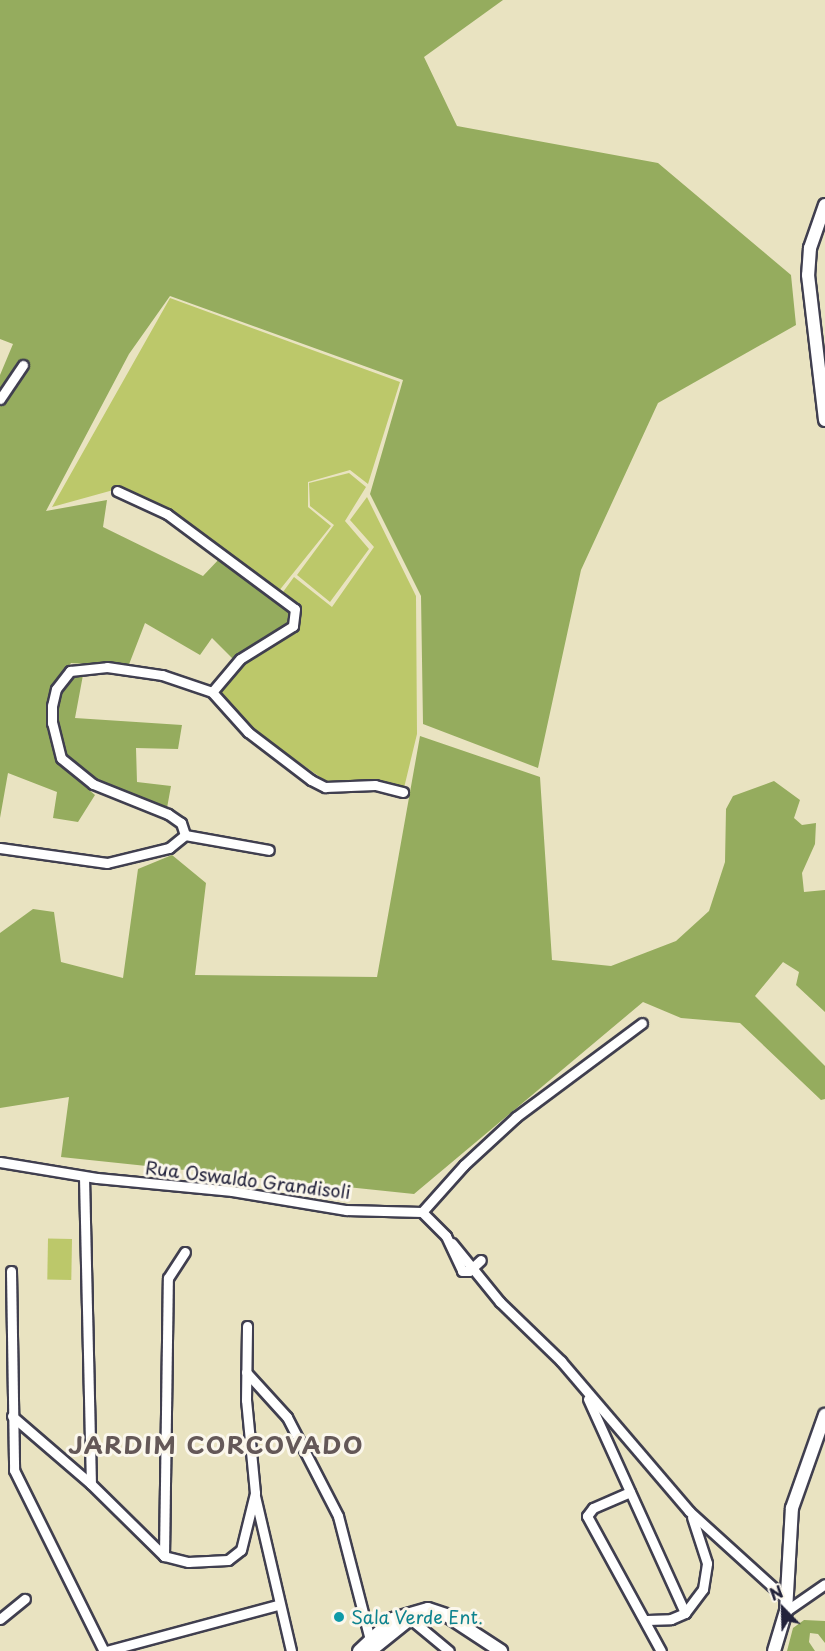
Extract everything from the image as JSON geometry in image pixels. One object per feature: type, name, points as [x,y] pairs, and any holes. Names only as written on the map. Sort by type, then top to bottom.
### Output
[{"type":"main road","points":[[825,205],[810,248],[808,275],[825,420]]},
{"type":"main road","points":[[774,1651],[786,1605],[792,1508],[825,1415]]},
{"type":"main road","points":[[359,1651],[370,1646],[407,1616],[428,1609],[458,1624],[501,1651]]},
{"type":"street","points":[[0,399],[23,365]]},
{"type":"street","points":[[117,491],[167,514],[296,609],[293,626],[240,658],[212,692]]},
{"type":"street","points":[[185,835],[181,823],[168,814],[93,784],[68,768],[56,743],[52,706],[64,676],[79,667],[162,675],[212,692],[248,732],[311,780],[325,787],[375,785],[403,792]]},
{"type":"street","points":[[0,848],[107,863],[169,848],[185,835],[269,850]]},
{"type":"street","points":[[642,1023],[516,1117],[464,1165],[422,1212],[474,1267],[500,1302],[583,1389],[689,1511],[786,1605],[825,1584]]},
{"type":"street","name":"Rua Oswaldo Grandisoli","points":[[0,1162],[84,1177],[232,1191],[346,1210],[422,1212]]},
{"type":"street","points":[[84,1177],[91,1484]]},
{"type":"street","points":[[446,1236],[462,1271],[474,1267],[482,1260]]},
{"type":"street","points":[[164,1556],[168,1278],[185,1251]]},
{"type":"street","points":[[11,1271],[14,1470],[105,1651],[278,1605]]},
{"type":"street","points":[[247,1326],[246,1372],[255,1493],[278,1605],[291,1651]]},
{"type":"street","points":[[246,1372],[287,1418],[338,1516],[370,1646]]},
{"type":"street","points":[[583,1389],[685,1613]]},
{"type":"street","points":[[12,1416],[91,1484],[164,1556],[188,1562],[236,1556],[241,1550],[255,1493]]},
{"type":"street","points":[[77,1472],[91,1458]]},
{"type":"street","points":[[630,1492],[592,1508],[587,1516],[647,1620],[661,1651]]},
{"type":"street","points":[[647,1620],[671,1619],[685,1613],[703,1589],[708,1575],[701,1539],[689,1511]]},
{"type":"street","points":[[0,1619],[25,1599]]},
{"type":"street","points":[[407,1616],[449,1651]]},
{"type":"green space","points":[[0,0],[503,0],[424,57],[457,126],[658,163],[791,275],[796,325],[658,403],[581,570],[538,768],[423,724],[421,596],[370,494],[403,380],[170,296],[129,354],[46,511],[107,500],[103,527],[203,576],[221,557],[292,611],[287,627],[234,660],[212,638],[200,655],[145,623],[128,667],[71,663],[49,693],[47,729],[59,764],[95,795],[78,822],[53,818],[57,792],[8,773],[0,818],[0,406],[26,366],[25,361],[18,361],[0,392],[0,375],[13,344],[0,339]]},
{"type":"green space","points":[[170,298],[400,382],[368,484],[350,470],[308,482],[308,507],[331,526],[278,592],[165,511],[117,489],[52,507]]},
{"type":"green space","points":[[349,473],[366,487],[345,521],[369,549],[330,602],[297,575],[334,525],[310,506],[309,483]]},
{"type":"green space","points":[[367,497],[416,596],[417,734],[404,788],[327,782],[248,726],[216,692],[257,650],[294,632],[301,618],[297,605],[283,592],[294,577],[332,607],[374,547],[350,520]]},
{"type":"green space","points":[[72,674],[83,675],[75,718],[182,725],[178,749],[136,748],[137,782],[171,786],[167,808],[78,772],[63,754],[57,707],[64,684]]},
{"type":"green space","points":[[420,736],[540,777],[552,960],[611,966],[676,941],[709,911],[725,862],[726,809],[733,796],[774,781],[800,800],[794,818],[802,825],[816,823],[815,844],[802,873],[804,892],[825,890],[825,1012],[796,985],[799,972],[783,962],[755,996],[825,1066],[825,1099],[821,1100],[740,1023],[681,1018],[643,1002],[414,1194],[61,1157],[69,1097],[0,1108],[0,933],[33,909],[54,912],[61,962],[123,978],[138,869],[172,855],[206,883],[195,975],[377,977]]},
{"type":"green space","points":[[48,1239],[72,1239],[71,1280],[47,1280]]},
{"type":"green space","points":[[804,1620],[825,1621],[825,1643],[818,1634],[810,1633],[809,1642],[815,1651],[787,1651],[793,1628]]},
{"type":"place","name":"Sala Verde Ent.","points":[[339,1617]]},
{"type":"district","name":"JARDIM CORCOVADO","points":[[216,1445]]}]
